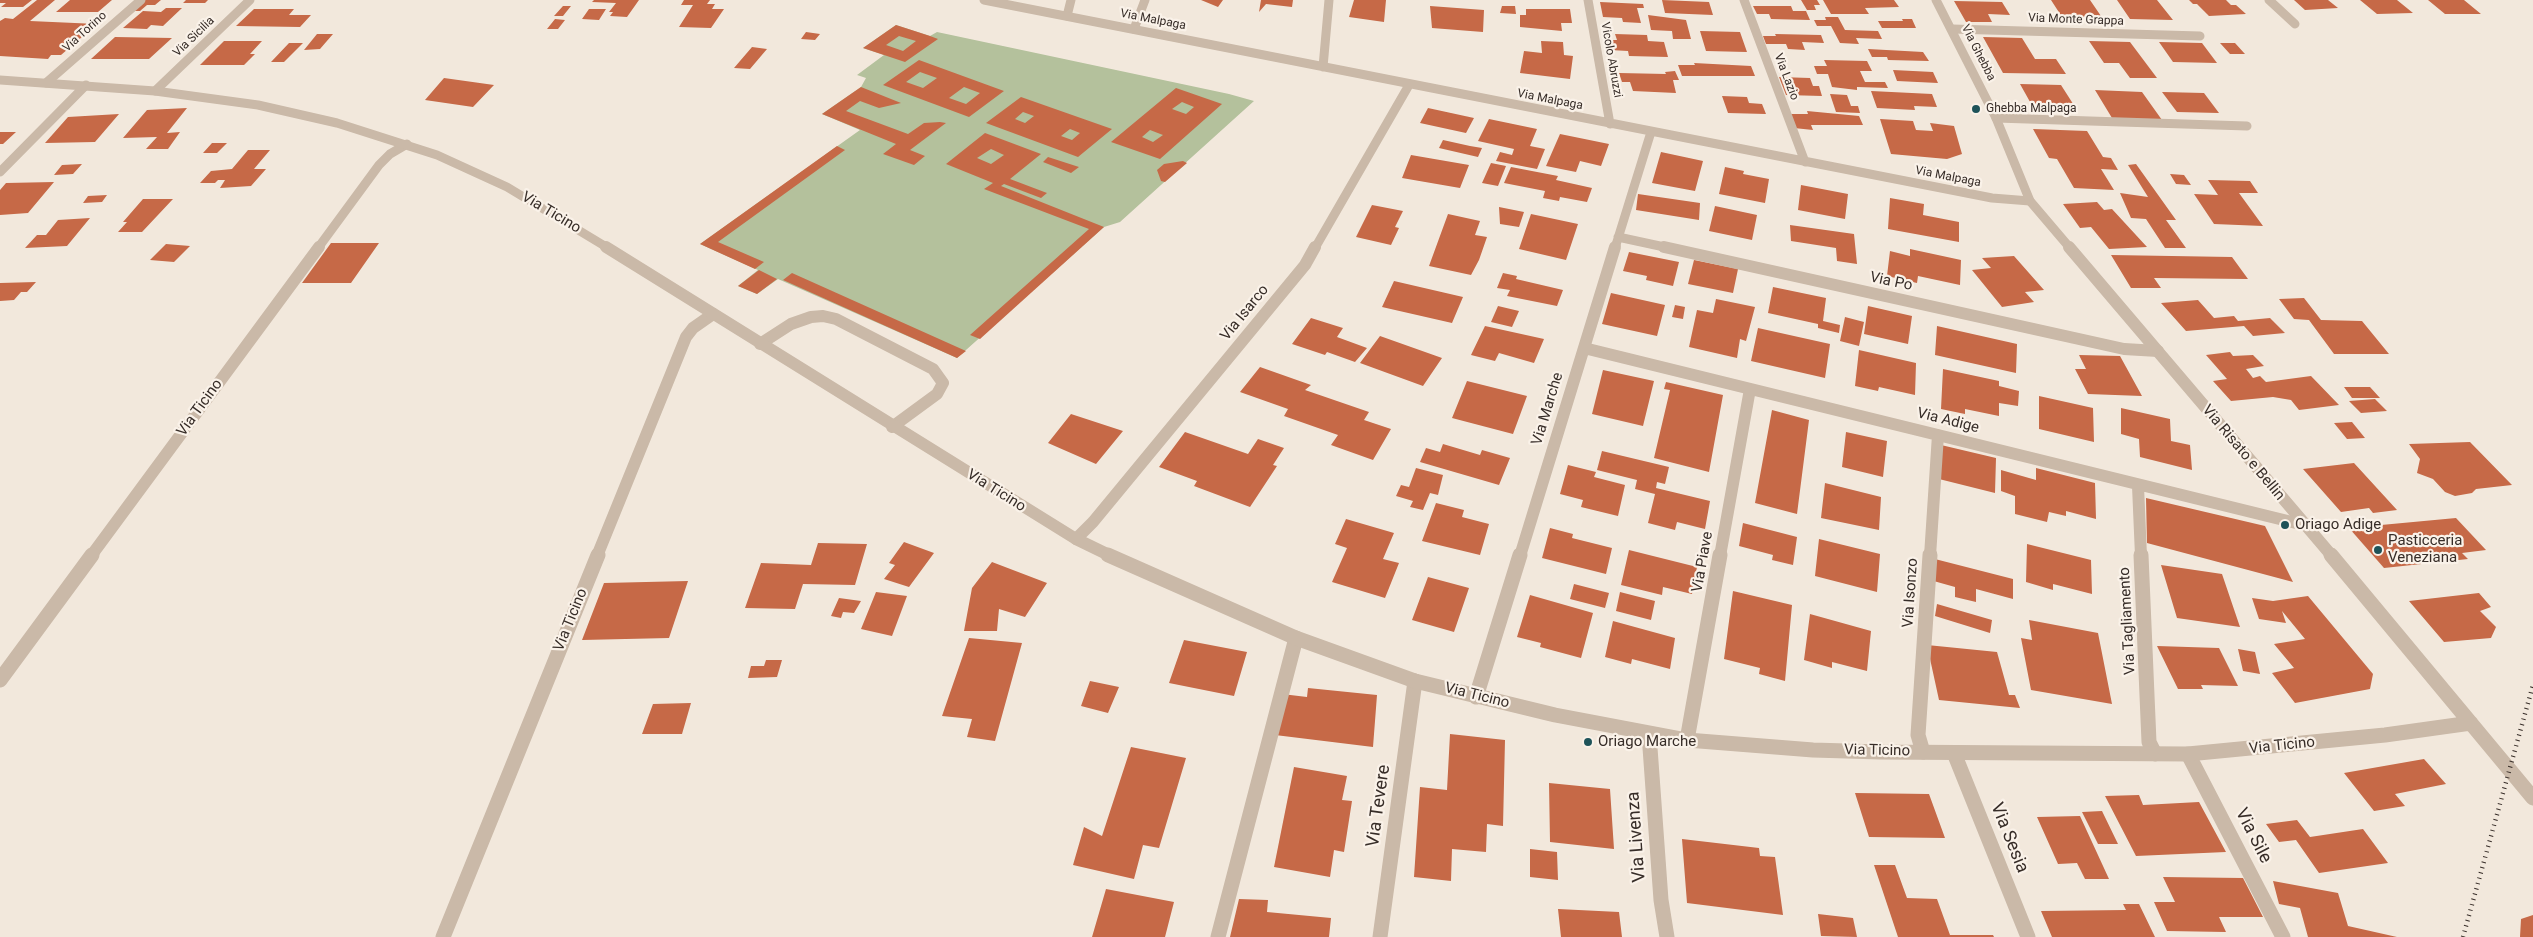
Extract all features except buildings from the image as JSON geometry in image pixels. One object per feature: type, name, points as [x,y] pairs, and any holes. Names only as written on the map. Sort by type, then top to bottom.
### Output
[{"type":"street","name":"Via Torino","points":[[46,83],[141,0]]},
{"type":"street","name":"Via Sicilia","points":[[155,91],[250,0]]},
{"type":"street","name":"Via Malpaga","points":[[984,0],[1992,198],[2030,201]]},
{"type":"street","points":[[1066,16],[1071,0]]},
{"type":"street","points":[[1134,29],[1145,0]]},
{"type":"street","points":[[1323,67],[1329,0]]},
{"type":"street","name":"Vicolo Abruzzi","points":[[1588,0],[1610,124]]},
{"type":"street","name":"Via Lazio","points":[[1744,0],[1805,162]]},
{"type":"street","name":"Via Ghebba","points":[[1936,0],[1996,118],[2030,201]]},
{"type":"street","points":[[2269,0],[2295,24]]},
{"type":"street","name":"Via Monte Grappa","points":[[1952,29],[2200,36]]},
{"type":"street","name":"Via Ticino","points":[[0,80],[155,91],[258,105],[337,123],[407,144],[452,161],[507,187],[892,427],[1076,539],[1159,579],[1296,638],[1415,681],[1476,697],[1649,734],[1687,740],[1813,750],[2188,754],[2366,737],[2471,723]]},
{"type":"street","points":[[0,172],[86,85]]},
{"type":"street","name":"Via Isarco","points":[[1076,539],[1099,515],[1304,264],[1410,85]]},
{"type":"street","points":[[1996,118],[2247,126]]},
{"type":"street","name":"Via Marche","points":[[1476,697],[1651,132]]},
{"type":"street","name":"Via Ticino","points":[[0,680],[379,165],[390,154],[407,144]]},
{"type":"street","name":"Via Risato e Bellin","points":[[2030,201],[2533,798]]},
{"type":"street","name":"Via Po","points":[[1618,237],[2124,349],[2158,351]]},
{"type":"street","name":"Via Ticino","points":[[443,937],[686,337],[693,328],[713,314]]},
{"type":"street","points":[[760,344],[791,324],[811,317],[823,316],[836,319],[933,368],[943,383],[937,394],[892,427]]},
{"type":"street","name":"Via Adige","points":[[1584,348],[2138,486],[2304,525]]},
{"type":"street","name":"Via Piave","points":[[1687,740],[1750,389]]},
{"type":"street","name":"Via Isonzo","points":[[1923,752],[1918,735],[1938,435]]},
{"type":"street","name":"Via Tagliamento","points":[[2138,486],[2149,742],[2155,754]]},
{"type":"street","points":[[1218,937],[1296,638]]},
{"type":"street","name":"Via Tevere","points":[[1380,937],[1415,681]]},
{"type":"street","name":"Via Livenza","points":[[1649,734],[1661,900],[1667,937]]},
{"type":"street","name":"Via Sesia","points":[[1954,753],[2028,937]]},
{"type":"street","name":"Via Sile","points":[[2188,754],[2283,937]]},
{"type":"green space","points":[[896,25],[930,36],[937,32],[1229,94],[1254,101],[1120,222],[1104,227],[957,358],[778,279],[757,294],[738,286],[758,270],[700,244],[860,130],[822,114],[861,87],[866,78],[857,75],[884,55],[863,48]]},
{"type":"railway","points":[[2463,937],[2533,685]]},
{"type":"place","name":"Ghebba Malpaga","points":[[1976,109]]},
{"type":"place","name":"Oriago Adige","points":[[2285,525]]},
{"type":"place","name":"Pasticceria Veneziana","points":[[2378,550]]},
{"type":"place","name":"Oriago Marche","points":[[1588,742]]}]
